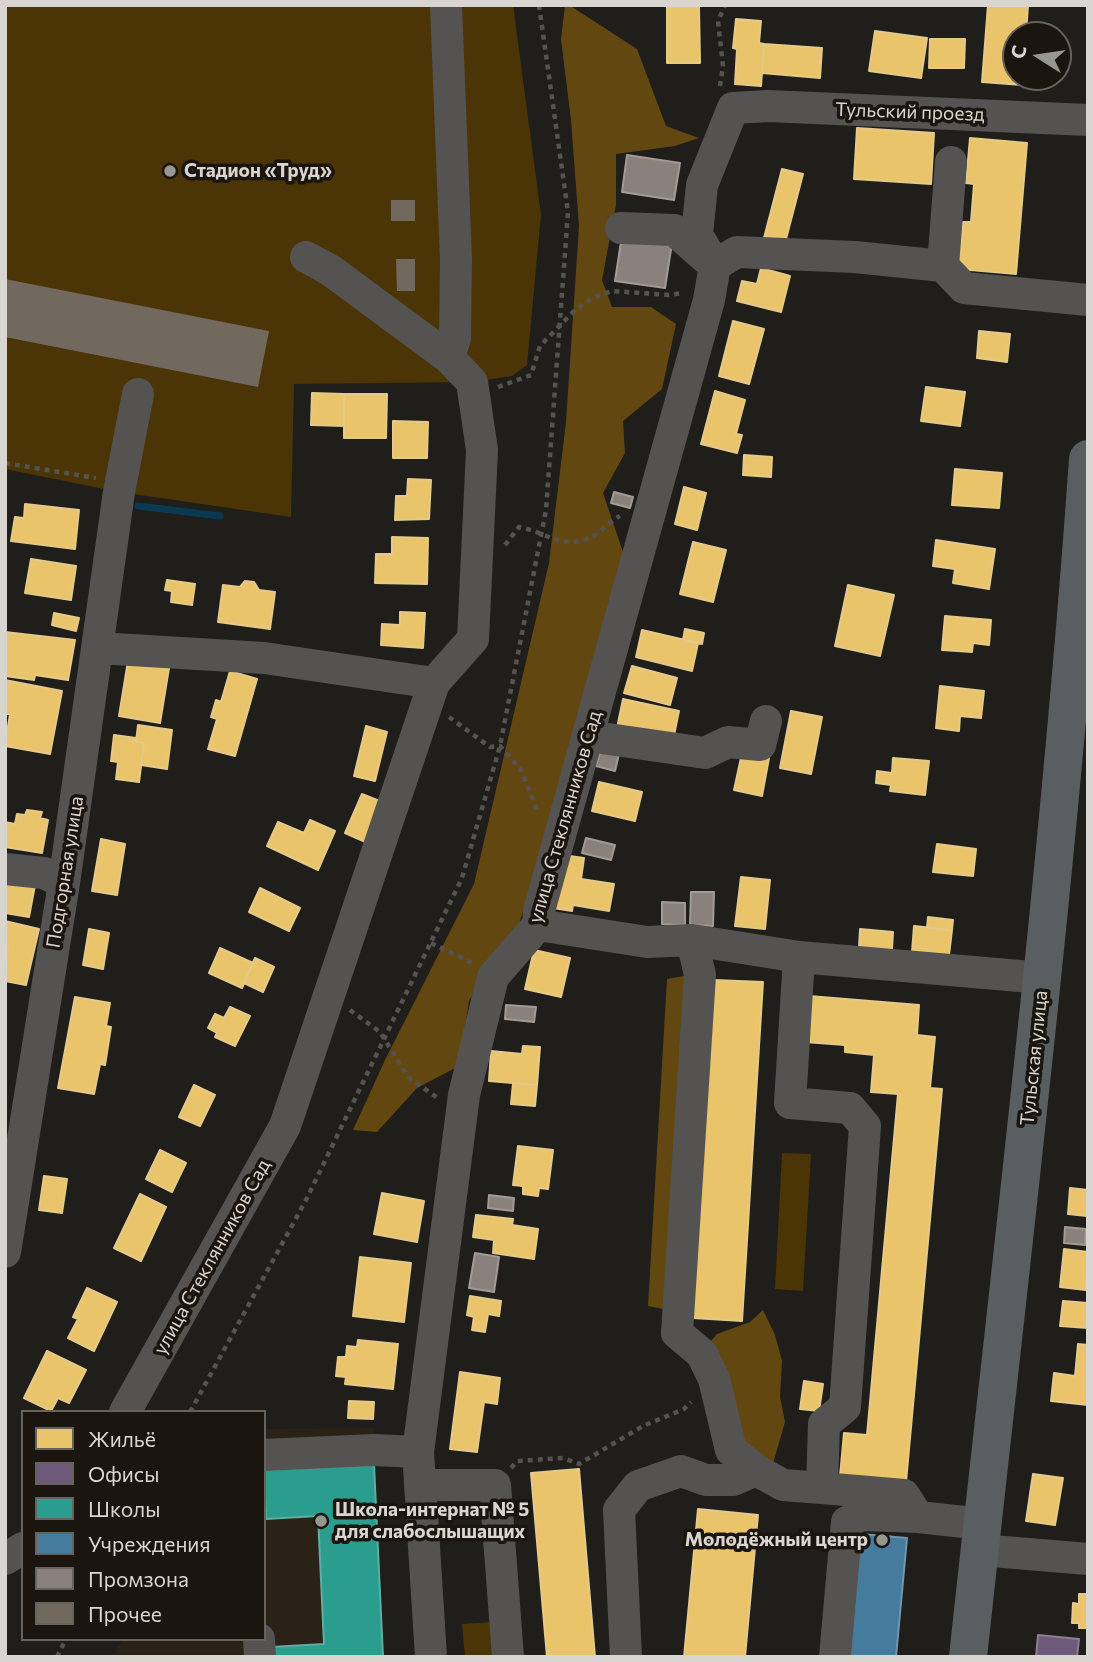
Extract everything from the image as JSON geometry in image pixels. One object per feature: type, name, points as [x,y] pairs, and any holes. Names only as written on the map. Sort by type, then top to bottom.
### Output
[{"type":"main road","name":"Тульская улица","points":[[968,1657],[1081,656],[1088,458]]},
{"type":"street","points":[[446,5],[456,260],[455,339],[448,357]]},
{"type":"street","name":"Тульский проезд","points":[[733,108],[768,106],[1088,120]]},
{"type":"street","points":[[715,265],[697,235],[702,185],[733,108]]},
{"type":"street","points":[[943,266],[951,162]]},
{"type":"street","points":[[621,228],[674,230],[715,265]]},
{"type":"street","points":[[715,265],[737,252],[855,257],[943,266],[964,288],[1088,300]]},
{"type":"street","points":[[306,257],[330,270],[448,357],[473,389]]},
{"type":"street","name":"улица Стеклянников Сад","points":[[431,1657],[418,1452],[464,1095],[493,977],[537,925],[709,300],[715,265]]},
{"type":"street","name":"улица Стеклянников Сад","points":[[126,1410],[285,1126],[434,683],[473,639],[482,450],[473,389]]},
{"type":"street","name":"Подгорная улица","points":[[5,1252],[64,883],[120,487],[138,394]]},
{"type":"street","points":[[98,648],[264,658],[434,683]]},
{"type":"street","points":[[588,736],[705,753],[728,742],[760,745],[766,721]]},
{"type":"street","points":[[5,869],[44,873],[64,883]]},
{"type":"street","points":[[537,925],[647,942],[692,940],[799,957],[1043,978]]},
{"type":"street","points":[[692,940],[700,975],[677,1333],[702,1354],[714,1379],[731,1450],[756,1471],[783,1485],[904,1495],[918,1517]]},
{"type":"street","points":[[799,957],[790,1103],[850,1108],[865,1126],[845,1407],[824,1424],[822,1488]]},
{"type":"street","points":[[266,1455],[374,1450],[418,1452]]},
{"type":"street","points":[[626,1657],[619,1510],[638,1486],[681,1471],[706,1480],[733,1480],[756,1471]]},
{"type":"street","points":[[420,1485],[495,1485],[508,1657]]},
{"type":"street","points":[[835,1657],[847,1522],[862,1515],[918,1517],[981,1537],[1088,1559]]},
{"type":"street","points":[[5,1559],[21,1549]]},
{"type":"path","points":[[191,1410],[306,1200],[462,878],[500,746],[546,510],[568,212],[539,5]]},
{"type":"path","points":[[725,5],[718,21],[723,66],[719,96],[733,108]]},
{"type":"path","points":[[473,389],[531,375],[540,346],[575,310],[592,298],[612,291],[669,295],[686,293],[709,300]]},
{"type":"path","points":[[5,463],[120,487]]},
{"type":"path","points":[[476,581],[519,527],[534,530],[541,536],[560,542],[580,542],[596,535],[617,517],[652,506]]},
{"type":"path","points":[[434,683],[438,709],[490,747],[500,746]]},
{"type":"path","points":[[500,746],[521,769],[555,855]]},
{"type":"path","points":[[431,943],[468,960],[493,977]]},
{"type":"path","points":[[331,989],[352,1013],[385,1038],[408,1077],[439,1099],[464,1095]]},
{"type":"path","points":[[495,1485],[517,1461],[563,1458],[579,1464],[643,1426],[684,1409],[714,1379]]},
{"type":"path","points":[[57,1657],[65,1641]]},
{"type":"shaded area","points":[[5,5],[513,5],[541,215],[527,365],[512,376],[472,382],[294,384],[291,517],[119,492],[5,469]]},
{"type":"shaded area","points":[[565,5],[637,49],[666,126],[699,138],[675,146],[616,154],[616,205],[602,280],[612,307],[651,307],[676,324],[662,389],[623,421],[625,453],[603,493],[623,552],[551,824],[519,924],[469,1001],[459,1066],[417,1088],[377,1132],[353,1130],[385,1060],[474,884],[549,563],[566,422],[579,226],[571,120],[561,39]]},
{"type":"shaded area","points":[[694,974],[674,1311],[648,1306],[667,979]]},
{"type":"shaded area","points":[[782,1153],[811,1154],[803,1291],[775,1289]]},
{"type":"shaded area","points":[[763,1310],[775,1335],[782,1361],[780,1397],[785,1422],[772,1467],[748,1452],[709,1343],[717,1334],[750,1322]]},
{"type":"shaded area","name":"Школа-интернат № 5 для слабослышащих","points":[[374,1428],[383,1657],[113,1657],[122,1641],[266,1641],[266,1429]]},
{"type":"shaded area","points":[[492,1622],[495,1657],[465,1657],[462,1624]]},
{"type":"building: Жильё","points":[[988,5],[1028,5],[1027,21],[1002,21],[1002,84],[982,82]]},
{"type":"building: Жильё","points":[[667,7],[699,7],[700,63],[667,63]]},
{"type":"building: Жильё","points":[[736,19],[761,21],[759,43],[764,44],[761,86],[735,84],[737,49],[733,48]]},
{"type":"building: Жильё","points":[[875,31],[927,38],[921,78],[869,71]]},
{"type":"building: Жильё","points":[[930,39],[965,39],[964,68],[929,68]]},
{"type":"building: Жильё","points":[[764,44],[822,48],[820,78],[762,73]]},
{"type":"building: Жильё","points":[[857,128],[934,133],[931,184],[854,179]]},
{"type":"building: Жильё","points":[[970,138],[1027,143],[1016,274],[959,269],[963,222],[971,222],[974,184],[966,183]]},
{"type":"building: Жильё","points":[[782,169],[803,174],[785,243],[764,238]]},
{"type":"building: Жильё","points":[[761,268],[790,276],[781,312],[737,301],[742,281],[757,284]]},
{"type":"building: Жильё","points":[[733,321],[764,329],[749,384],[719,376]]},
{"type":"building: Жильё","points":[[979,331],[1010,334],[1007,362],[977,358]]},
{"type":"building: Жильё","points":[[926,387],[965,392],[960,426],[921,421]]},
{"type":"building: Жильё","points":[[715,391],[745,400],[736,434],[742,435],[737,453],[701,444]]},
{"type":"building: Жильё","points":[[312,393],[344,394],[344,426],[311,425]]},
{"type":"building: Жильё","points":[[344,394],[387,394],[386,438],[344,438]]},
{"type":"building: Жильё","points":[[393,421],[428,422],[427,458],[393,458]]},
{"type":"building: Жильё","points":[[744,455],[772,457],[771,477],[743,475]]},
{"type":"building: Жильё","points":[[955,469],[1002,473],[999,508],[952,505]]},
{"type":"building: Жильё","points":[[408,479],[431,480],[429,519],[395,520],[396,496],[407,496]]},
{"type":"building: Жильё","points":[[684,487],[706,493],[697,530],[675,524]]},
{"type":"building: Жильё","points":[[25,504],[79,510],[75,549],[11,541],[15,517],[24,518]]},
{"type":"building: Жильё","points":[[392,537],[428,538],[427,584],[375,583],[376,554],[392,554]]},
{"type":"building: Жильё","points":[[936,540],[995,549],[989,589],[953,583],[955,569],[933,566]]},
{"type":"building: Жильё","points":[[693,542],[726,550],[713,602],[680,594]]},
{"type":"building: Жильё","points":[[31,559],[76,566],[71,600],[25,593]]},
{"type":"building: Жильё","points":[[167,580],[195,584],[192,605],[171,602],[172,591],[165,590]]},
{"type":"building: Жильё","points":[[245,581],[254,582],[259,590],[275,592],[270,629],[218,622],[223,585],[240,587]]},
{"type":"building: Жильё","points":[[848,585],[894,595],[880,656],[835,646]]},
{"type":"building: Жильё","points":[[400,612],[425,613],[423,648],[381,645],[382,624],[400,625]]},
{"type":"building: Жильё","points":[[54,613],[79,618],[76,631],[52,625]]},
{"type":"building: Жильё","points":[[945,616],[991,620],[989,645],[973,643],[972,652],[942,650]]},
{"type":"building: Жильё","points":[[685,629],[704,633],[702,644],[683,640]]},
{"type":"building: Жильё","points":[[642,630],[698,643],[692,671],[636,657]]},
{"type":"building: Жильё","points":[[5,632],[75,640],[68,680],[35,675],[34,680],[5,676]]},
{"type":"building: Жильё","points":[[128,661],[169,668],[160,723],[119,716]]},
{"type":"building: Жильё","points":[[632,666],[677,678],[670,705],[624,693]]},
{"type":"building: Жильё","points":[[230,671],[257,679],[235,756],[208,749],[217,719],[211,717],[216,700],[221,702]]},
{"type":"building: Жильё","points":[[5,680],[62,691],[50,754],[5,746],[10,714],[5,714]]},
{"type":"building: Жильё","points":[[940,686],[984,691],[981,718],[960,716],[959,731],[936,728]]},
{"type":"building: Жильё","points":[[623,699],[679,711],[673,740],[617,728]]},
{"type":"building: Жильё","points":[[791,711],[822,717],[811,774],[780,768]]},
{"type":"building: Жильё","points":[[138,725],[172,730],[167,769],[141,765],[144,743],[136,742]]},
{"type":"building: Жильё","points":[[366,726],[387,732],[375,781],[354,776]]},
{"type":"building: Жильё","points":[[114,735],[136,738],[136,742],[144,743],[139,782],[116,779],[118,762],[111,761]]},
{"type":"building: Жильё","points":[[742,753],[769,758],[762,796],[734,790]]},
{"type":"building: Жильё","points":[[893,758],[929,761],[925,795],[890,791],[891,785],[876,783],[877,771],[892,773]]},
{"type":"building: Жильё","points":[[599,782],[642,792],[635,821],[592,811]]},
{"type":"building: Жильё","points":[[362,794],[387,804],[370,844],[345,833]]},
{"type":"building: Жильё","points":[[27,810],[42,812],[40,818],[48,820],[42,853],[5,847],[5,822],[15,824],[17,814],[25,815]]},
{"type":"building: Жильё","points":[[310,820],[335,831],[318,870],[267,846],[278,822],[304,833]]},
{"type":"building: Жильё","points":[[101,839],[125,844],[117,895],[92,891]]},
{"type":"building: Жильё","points":[[937,844],[976,849],[973,876],[933,872]]},
{"type":"building: Жильё","points":[[562,855],[584,858],[581,879],[614,884],[609,911],[573,905],[572,911],[553,908]]},
{"type":"building: Жильё","points":[[741,877],[770,880],[765,929],[735,926]]},
{"type":"building: Жильё","points":[[5,880],[35,885],[29,917],[5,913]]},
{"type":"building: Жильё","points":[[260,888],[300,908],[289,931],[249,912]]},
{"type":"building: Жильё","points":[[928,917],[953,920],[952,930],[927,928]]},
{"type":"building: Жильё","points":[[5,921],[39,929],[26,985],[5,981],[8,945],[5,945]]},
{"type":"building: Жильё","points":[[914,926],[952,930],[949,955],[912,952]]},
{"type":"building: Жильё","points":[[89,929],[109,933],[103,969],[83,965]]},
{"type":"building: Жильё","points":[[860,929],[893,932],[892,949],[859,947]]},
{"type":"building: Жильё","points":[[220,948],[253,963],[242,988],[209,973]]},
{"type":"building: Жильё","points":[[534,950],[570,958],[561,997],[525,989]]},
{"type":"building: Жильё","points":[[255,958],[274,967],[263,992],[244,983]]},
{"type":"building: Жильё","points":[[714,980],[763,982],[742,1321],[693,1318]]},
{"type":"building: Жильё","points":[[809,996],[919,1005],[917,1035],[935,1037],[930,1088],[942,1089],[906,1482],[840,1476],[844,1433],[867,1435],[898,1094],[871,1092],[874,1055],[845,1052],[845,1045],[805,1042]]},
{"type":"building: Жильё","points":[[75,997],[110,1003],[106,1026],[111,1027],[105,1065],[100,1064],[94,1094],[58,1088]]},
{"type":"building: Жильё","points":[[230,1007],[250,1016],[235,1046],[215,1037],[217,1033],[208,1028],[215,1014],[224,1018]]},
{"type":"building: Жильё","points":[[523,1046],[540,1047],[537,1085],[489,1081],[491,1051],[522,1054]]},
{"type":"building: Жильё","points":[[513,1083],[537,1085],[535,1106],[511,1104]]},
{"type":"building: Жильё","points":[[194,1085],[215,1095],[200,1126],[179,1117]]},
{"type":"building: Жильё","points":[[518,1146],[553,1150],[548,1189],[539,1188],[538,1196],[523,1194],[523,1186],[513,1185]]},
{"type":"building: Жильё","points":[[160,1150],[186,1163],[172,1192],[146,1179]]},
{"type":"building: Жильё","points":[[44,1176],[67,1179],[62,1213],[39,1210]]},
{"type":"building: Жильё","points":[[1070,1188],[1088,1190],[1088,1229],[1087,1216],[1068,1214]]},
{"type":"building: Жильё","points":[[382,1193],[424,1201],[417,1242],[374,1234]]},
{"type":"building: Жильё","points":[[140,1194],[166,1207],[141,1261],[114,1248]]},
{"type":"building: Жильё","points":[[476,1215],[513,1219],[512,1225],[538,1229],[534,1259],[493,1253],[494,1240],[473,1237]]},
{"type":"building: Жильё","points":[[1064,1249],[1088,1252],[1086,1290],[1060,1287]]},
{"type":"building: Жильё","points":[[360,1257],[411,1263],[404,1322],[353,1316]]},
{"type":"building: Жильё","points":[[87,1288],[117,1302],[94,1351],[68,1338],[78,1319],[73,1317]]},
{"type":"building: Жильё","points":[[470,1296],[501,1301],[499,1316],[488,1314],[485,1332],[472,1330],[474,1317],[467,1315]]},
{"type":"building: Жильё","points":[[1063,1301],[1088,1303],[1088,1328],[1060,1326]]},
{"type":"building: Жильё","points":[[358,1340],[398,1344],[393,1389],[345,1384],[346,1377],[336,1376],[338,1357],[346,1357],[347,1346],[357,1347]]},
{"type":"building: Жильё","points":[[1078,1344],[1088,1345],[1088,1405],[1051,1401],[1054,1373],[1075,1376]]},
{"type":"building: Жильё","points":[[47,1351],[86,1370],[69,1403],[58,1398],[49,1410],[24,1398]]},
{"type":"building: Жильё","points":[[460,1372],[500,1378],[497,1404],[484,1402],[477,1452],[450,1449]]},
{"type":"building: Жильё","points":[[804,1381],[823,1384],[819,1411],[800,1409]]},
{"type":"building: Жильё","points":[[349,1401],[374,1402],[373,1419],[348,1418]]},
{"type":"building: Жильё","points":[[579,1469],[595,1657],[547,1657],[531,1473]]},
{"type":"building: Жильё","points":[[1033,1474],[1063,1478],[1055,1525],[1026,1521]]},
{"type":"building: Жильё","points":[[698,1509],[758,1515],[745,1657],[684,1657]]},
{"type":"building: Жильё","points":[[1079,1594],[1088,1594],[1088,1628],[1079,1628],[1079,1623],[1072,1623],[1073,1603],[1079,1604]]},
{"type":"building: Офисы","points":[[1038,1635],[1079,1639],[1077,1657],[1036,1657]]},
{"type":"building: Школы","points":[[374,1465],[383,1657],[271,1657],[271,1647],[324,1644],[318,1516],[266,1519],[266,1470]]},
{"type":"building: Учреждения","points":[[861,1534],[907,1538],[896,1657],[850,1657]]},
{"type":"building: Промзона","points":[[627,155],[680,163],[674,200],[622,192]]},
{"type":"building: Промзона","points":[[622,235],[672,243],[665,288],[615,281]]},
{"type":"building: Промзона","points":[[614,492],[633,497],[630,508],[611,503]]},
{"type":"building: Промзона","points":[[601,750],[619,754],[615,771],[596,766]]},
{"type":"building: Промзона","points":[[586,838],[615,845],[611,860],[582,853]]},
{"type":"building: Промзона","points":[[691,892],[714,892],[713,926],[690,925]]},
{"type":"building: Промзона","points":[[662,902],[685,903],[685,925],[662,924]]},
{"type":"building: Промзона","points":[[506,1005],[536,1007],[534,1022],[505,1019]]},
{"type":"building: Промзона","points":[[489,1195],[514,1198],[513,1211],[488,1208]]},
{"type":"building: Промзона","points":[[1065,1227],[1086,1229],[1085,1245],[1064,1243]]},
{"type":"building: Промзона","points":[[475,1253],[499,1257],[494,1292],[469,1288]]},
{"type":"building: Прочее","points":[[391,200],[415,200],[415,221],[391,221]]},
{"type":"building: Прочее","points":[[396,259],[415,259],[415,291],[397,291]]},
{"type":"building: Прочее","points":[[5,279],[269,331],[258,387],[5,337]]},
{"type":"waterway","points":[[138,506],[220,516]]},
{"type":"place","name":"Стадион «Труд»","points":[[170,171]]},
{"type":"place","name":"Школа-интернат № 5 для слабослышащих","points":[[321,1521]]},
{"type":"place","name":"Молодёжный центр","points":[[882,1540]]}]
